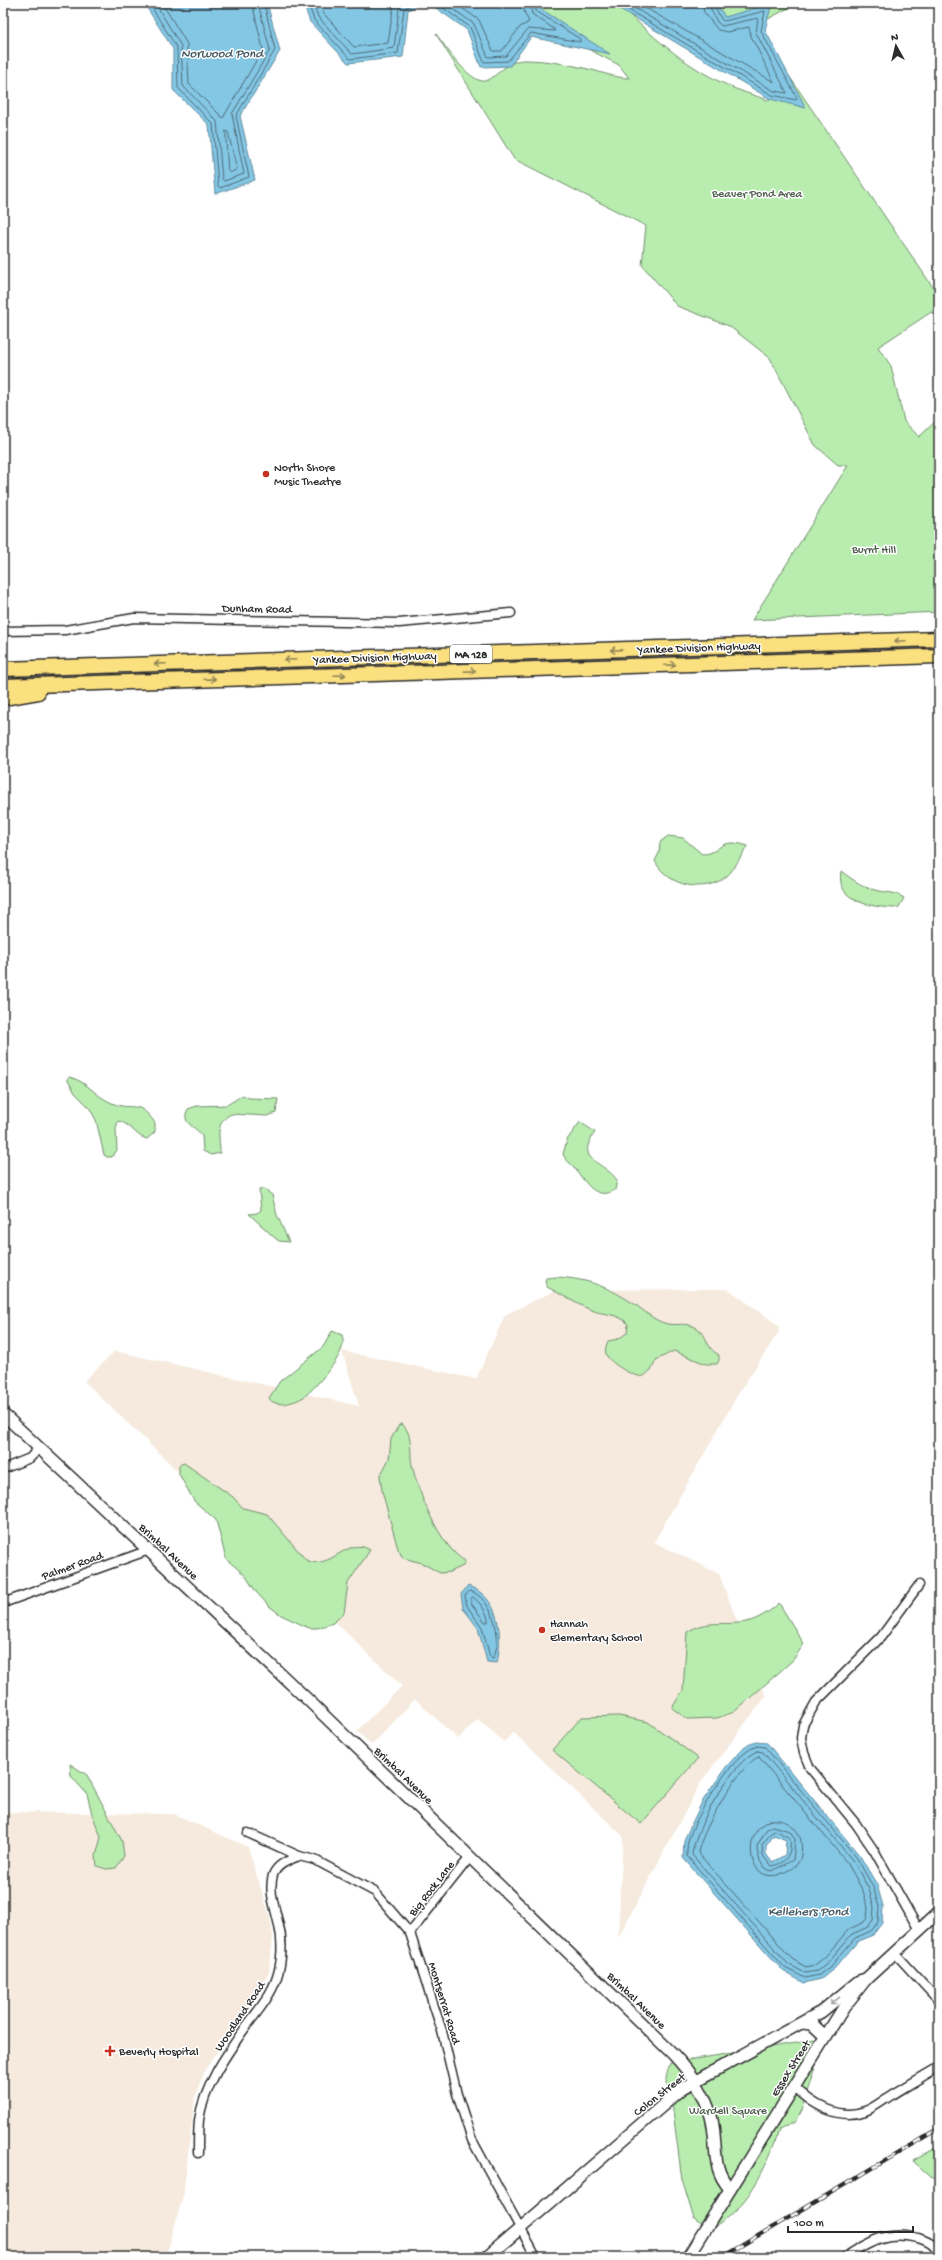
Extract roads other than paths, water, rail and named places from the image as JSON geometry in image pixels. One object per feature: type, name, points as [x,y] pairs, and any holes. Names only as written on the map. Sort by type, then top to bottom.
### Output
[{"type":"highway","name":"Yankee Division Highway","points":[[3,669],[939,640]]},
{"type":"highway","name":"Yankee Division Highway","points":[[3,686],[939,656]]},
{"type":"highway","points":[[3,698],[99,683]]},
{"type":"main road","name":"Brimbal Avenue","points":[[3,1414],[149,1550],[470,1857],[691,2073],[711,2116],[717,2170],[730,2189]]},
{"type":"main road","name":"Essex Street","points":[[688,2257],[844,2006],[866,1979],[939,1912]]},
{"type":"main road","name":"Colon Street","points":[[487,2257],[683,2088],[821,2012],[859,1981],[866,1979]]},
{"type":"main road","points":[[802,2022],[812,2024],[825,2036]]},
{"type":"street","name":"Dunham Road","points":[[3,631],[65,630],[134,618],[399,623],[511,613]]},
{"type":"street","points":[[3,1469],[30,1458],[39,1448]]},
{"type":"street","name":"Palmer Road","points":[[3,1603],[149,1550]]},
{"type":"street","points":[[919,1585],[881,1637],[816,1702],[803,1725],[801,1738],[804,1753],[810,1768],[856,1824],[875,1852],[919,1930]]},
{"type":"street","name":"Montserrat Road","points":[[248,1833],[299,1856],[315,1860],[375,1892],[410,1933],[442,2031],[457,2094],[472,2140],[536,2257]]},
{"type":"street","name":"Woodland Road","points":[[198,2153],[199,2120],[204,2098],[234,2045],[272,1991],[278,1976],[281,1951],[280,1928],[272,1888],[274,1874],[283,1862],[299,1856]]},
{"type":"street","name":"Big Rock Lane","points":[[410,1933],[470,1857]]},
{"type":"street","points":[[894,1953],[939,2001]]},
{"type":"street","points":[[794,2086],[806,2098],[819,2106],[833,2112],[850,2114],[865,2111],[939,2067]]},
{"type":"street","points":[[845,2257],[875,2239],[890,2235],[904,2235],[924,2240],[938,2251]]},
{"type":"water","name":"Norwood Pond","points":[[144,3],[267,3],[280,51],[240,116],[255,180],[215,194],[209,125],[173,90],[173,49]]},
{"type":"water","points":[[303,3],[422,3],[408,10],[403,57],[348,63],[310,22]]},
{"type":"water","points":[[429,3],[539,3],[538,7],[610,54],[531,37],[510,66],[481,67],[467,30]]},
{"type":"water","points":[[610,3],[716,3],[725,17],[772,3],[765,30],[806,108],[770,99]]},
{"type":"water","points":[[468,1586],[479,1591],[487,1599],[497,1618],[500,1640],[497,1663],[487,1662],[478,1628],[463,1608],[461,1594]]},
{"type":"water","name":"Kellehers Pond","points":[[756,1742],[767,1743],[860,1856],[877,1885],[883,1906],[882,1923],[873,1935],[858,1941],[835,1968],[821,1979],[804,1983],[783,1971],[683,1858],[684,1840],[702,1802],[726,1767],[745,1746]],"holes":[[[774,1835],[786,1840],[785,1855],[772,1862],[766,1854],[766,1846]]]},
{"type":"railway","points":[[722,2257],[939,2129]]},
{"type":"place","name":"North Shore Music Theatre","points":[[266,474]]},
{"type":"place","name":"Hannah Elementary School","points":[[542,1630]]},
{"type":"place","name":"Beverly Hospital","points":[[110,2051]]},
{"type":"park label","name":"Beaver Pond Area","points":[[757,193]]},
{"type":"park label","name":"Burnt Hill","points":[[874,549]]},
{"type":"park label","name":"Wardell Square","points":[[728,2110]]}]
